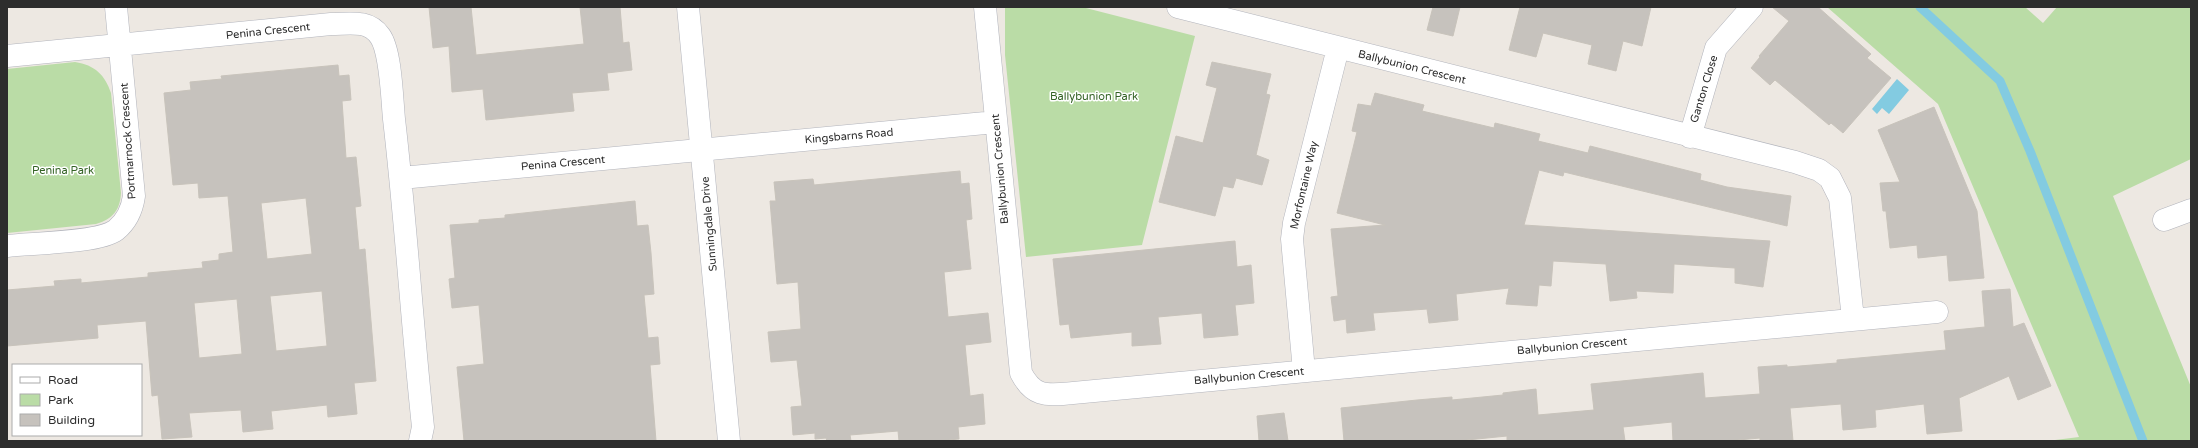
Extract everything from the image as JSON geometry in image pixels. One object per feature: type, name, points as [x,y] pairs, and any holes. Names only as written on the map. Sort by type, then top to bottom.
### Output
[{"type":"street","name":"Portmarnock Crescent","points":[[7,246],[106,236],[123,224],[129,215],[134,196],[116,7]]},
{"type":"street","name":"Sunningdale Drive","points":[[688,7],[729,441]]},
{"type":"street","name":"Ballybunion Crescent","points":[[985,7],[1017,345],[1021,373],[1032,389],[1041,394],[1938,312]]},
{"type":"street","name":"Ballybunion Crescent","points":[[1178,7],[1810,166],[1830,178],[1840,198],[1853,319]]},
{"type":"street","name":"Ganton Close","points":[[1690,137],[1716,48],[1752,7]]},
{"type":"street","name":"Penina Crescent","points":[[7,56],[331,24],[360,23],[371,26],[385,44],[401,178],[423,427],[420,441]]},
{"type":"street","name":"Morfontaine Way","points":[[1304,371],[1292,239],[1294,223],[1338,48]]},
{"type":"street","name":"Kingsbarns Road","points":[[702,150],[996,122]]},
{"type":"street","name":"Penina Crescent","points":[[401,178],[702,150]]},
{"type":"street","points":[[2164,220],[2191,210]]},
{"type":"green space","name":"Ballybunion Park","points":[[1005,7],[1082,7],[1195,36],[1142,245],[1026,257],[1005,55]]},
{"type":"green space","points":[[1827,7],[2025,7],[2043,23],[2057,7],[2191,7],[2191,159],[2113,196],[2191,387],[2191,441],[2047,441],[2079,437],[1938,104]]},
{"type":"green space","name":"Penina Park","points":[[75,62],[94,68],[106,81],[111,93],[121,193],[119,204],[111,216],[96,224],[7,233],[7,69]]},
{"type":"water","points":[[1897,79],[1909,90],[1889,114],[1882,108],[1877,114],[1872,109]]},
{"type":"building","points":[[429,7],[471,7],[476,55],[584,44],[580,7],[620,7],[623,43],[629,42],[632,70],[607,73],[609,90],[572,93],[574,111],[486,120],[483,89],[452,92],[449,46],[433,48]]},
{"type":"building","points":[[1433,7],[1460,7],[1453,36],[1427,30]]},
{"type":"building","points":[[1520,7],[1651,7],[1642,46],[1623,41],[1616,71],[1588,64],[1592,45],[1543,33],[1536,57],[1509,50]]},
{"type":"building","points":[[1772,7],[1818,7],[1871,54],[1867,58],[1891,78],[1843,133],[1831,123],[1829,125],[1775,80],[1770,85],[1751,68],[1760,57],[1759,56],[1789,21]]},
{"type":"building","points":[[1212,62],[1271,74],[1266,94],[1270,95],[1256,155],[1269,160],[1262,185],[1236,178],[1233,188],[1223,186],[1215,216],[1159,202],[1176,136],[1203,143],[1217,88],[1206,85]]},
{"type":"building","points":[[338,65],[339,76],[349,75],[351,100],[342,101],[346,158],[356,157],[361,206],[355,207],[359,250],[365,249],[376,381],[354,383],[357,414],[328,417],[327,405],[271,411],[273,429],[243,432],[241,410],[189,413],[192,437],[162,439],[158,395],[152,396],[146,321],[97,325],[98,338],[7,346],[7,290],[55,286],[54,281],[81,279],[81,283],[148,277],[148,273],[203,268],[202,262],[219,260],[219,254],[233,252],[228,196],[199,198],[198,183],[173,185],[164,93],[191,90],[190,82],[222,79],[221,76]],"holes":[[[306,198],[312,254],[267,259],[261,203]],[[322,291],[327,346],[276,351],[270,296]],[[237,299],[242,354],[199,358],[194,303]]]},
{"type":"building","points":[[1375,93],[1424,105],[1422,111],[1494,128],[1495,123],[1540,134],[1538,141],[1588,153],[1590,146],[1701,174],[1700,180],[1727,187],[1791,196],[1787,226],[1564,172],[1563,176],[1539,170],[1524,225],[1770,241],[1763,287],[1735,283],[1735,268],[1674,264],[1673,293],[1636,291],[1637,298],[1610,301],[1606,264],[1553,261],[1551,286],[1539,285],[1537,306],[1506,304],[1509,288],[1456,294],[1458,320],[1429,323],[1427,309],[1373,313],[1375,330],[1347,333],[1346,319],[1334,321],[1331,297],[1338,296],[1331,229],[1385,225],[1337,213],[1357,132],[1352,131],[1358,104],[1371,106]]},
{"type":"building","points":[[1934,107],[1977,211],[1984,278],[1949,281],[1947,255],[1918,258],[1917,245],[1890,248],[1886,211],[1883,211],[1880,183],[1900,182],[1878,130]]},
{"type":"building","points":[[960,171],[961,184],[969,183],[972,219],[966,220],[971,269],[944,272],[948,317],[988,313],[991,342],[965,345],[970,396],[983,394],[985,424],[958,427],[959,439],[938,441],[899,441],[898,431],[850,435],[851,441],[827,441],[826,438],[815,439],[815,433],[793,435],[791,407],[802,406],[797,360],[771,362],[768,332],[801,329],[798,282],[777,284],[770,201],[776,201],[774,182],[813,179],[814,185]]},
{"type":"building","points":[[635,201],[637,226],[648,225],[651,253],[654,294],[644,295],[648,338],[658,337],[660,364],[650,365],[656,441],[464,441],[457,367],[484,364],[479,305],[452,308],[449,279],[455,278],[450,225],[479,223],[479,220],[505,218],[505,215]]},
{"type":"building","points":[[1235,241],[1237,267],[1251,265],[1254,303],[1235,305],[1238,335],[1204,338],[1202,313],[1158,317],[1161,344],[1132,346],[1132,332],[1071,338],[1069,324],[1060,325],[1053,259]]},
{"type":"building","points":[[2010,289],[2013,327],[2024,323],[2051,386],[2018,400],[2009,376],[1959,398],[1962,431],[1927,434],[1924,404],[1875,410],[1876,427],[1843,430],[1841,404],[1790,408],[1793,441],[1760,441],[1760,438],[1727,441],[1673,441],[1672,422],[1623,427],[1625,441],[1507,441],[1507,436],[1457,441],[1344,441],[1341,408],[1452,397],[1452,400],[1503,395],[1503,393],[1536,389],[1538,415],[1594,410],[1591,384],[1703,373],[1705,398],[1760,394],[1758,367],[1787,365],[1787,367],[1837,363],[1837,360],[1946,350],[1944,331],[1985,327],[1982,291]]},
{"type":"building","points":[[1284,413],[1288,441],[1259,441],[1257,416]]},
{"type":"waterway","points":[[1920,7],[2000,81],[2030,151],[2143,441]]}]
